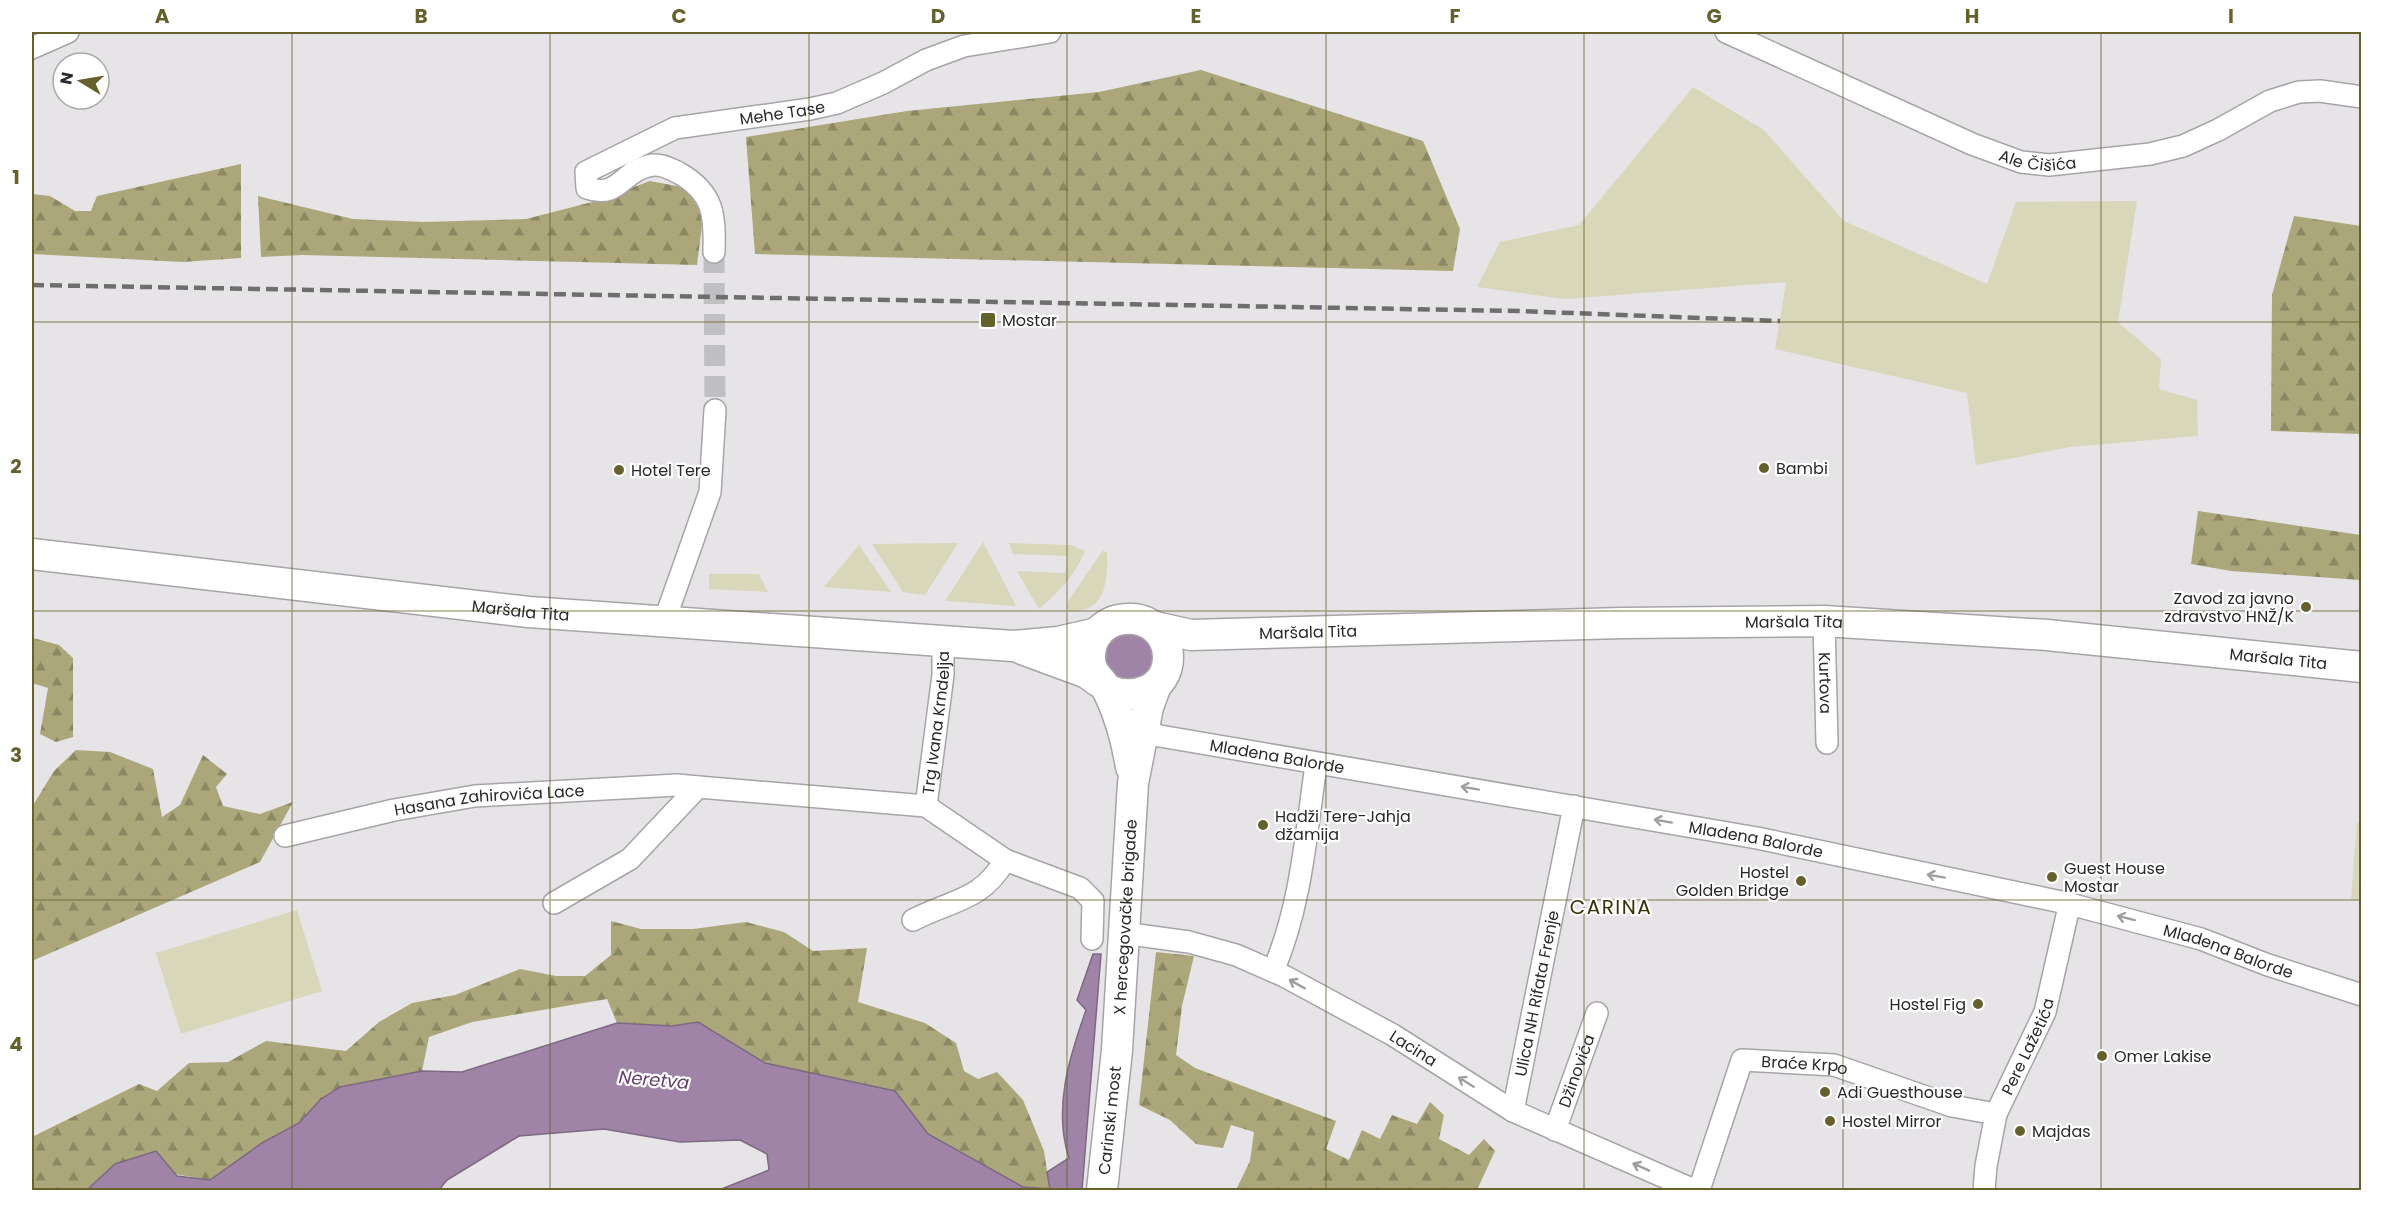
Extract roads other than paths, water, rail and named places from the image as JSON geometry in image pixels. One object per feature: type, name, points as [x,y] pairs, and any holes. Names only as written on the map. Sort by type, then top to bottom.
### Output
[{"type":"street","points":[[32,48],[68,32]]},
{"type":"street","name":"Mehe Tase","points":[[714,252],[715,224],[709,201],[699,186],[666,166],[650,165],[637,170],[609,191],[599,192],[587,188],[586,172],[675,128],[810,109],[837,103],[883,83],[926,60],[964,46],[1050,32]]},
{"type":"street","name":"Ale Čišića","points":[[1726,32],[1764,39],[2003,158],[2049,165],[2115,160],[2183,146],[2218,130],[2270,101],[2299,92],[2320,91],[2361,97]]},
{"type":"street","points":[[664,622],[710,492],[715,410]]},
{"type":"street","name":"Maršala Tita","points":[[32,554],[529,612],[1013,646],[1058,642],[1098,633]]},
{"type":"street","points":[[1124,618],[1142,619],[1155,627],[1163,638],[1162,674],[1145,693],[1133,696],[1120,695],[1103,686],[1092,670],[1090,657],[1092,645],[1105,625],[1124,618]]},
{"type":"street","name":"Maršala Tita","points":[[1155,627],[1191,635],[1622,623],[1824,621],[2047,635],[2361,668]]},
{"type":"street","name":"Kurtova","points":[[1824,621],[1827,743]]},
{"type":"street","name":"Maršala Tita","points":[[1162,674],[1191,647],[1226,634]]},
{"type":"street","name":"Trg Ivana Krndelja","points":[[926,806],[943,675],[944,641]]},
{"type":"street","name":"Maršala Tita","points":[[1013,646],[1087,673],[1103,686]]},
{"type":"street","name":"X hercegovačke brigade","points":[[1117,1050],[1133,783],[1145,723],[1162,674]]},
{"type":"street","name":"X hercegovačke brigade","points":[[1103,686],[1127,741],[1133,783]]},
{"type":"street","name":"Mladena Balorde","points":[[1145,723],[1151,733],[1160,736],[1316,765],[1757,838],[2066,903],[2200,939],[2268,965],[2361,995]]},
{"type":"street","points":[[1273,971],[1285,943],[1293,913],[1316,765]]},
{"type":"street","name":"Hasana Zahirovića Lace","points":[[285,836],[393,810],[475,796],[677,785],[926,806],[1005,860],[1080,888],[1093,901],[1092,939]]},
{"type":"street","points":[[554,903],[630,860],[698,787]]},
{"type":"street","name":"Ulica NH Rifata Frenje","points":[[1513,1111],[1574,806]]},
{"type":"street","points":[[913,920],[978,893],[995,878],[1005,860]]},
{"type":"street","name":"Pere Lažetića","points":[[1984,1191],[1986,1166],[1996,1113],[2045,1012],[2068,911],[2066,903]]},
{"type":"street","name":"Lacina","points":[[1123,933],[1189,942],[1227,952],[1273,971],[1393,1035],[1513,1111],[1696,1191]]},
{"type":"street","name":"Džinovića","points":[[1555,1130],[1597,1013]]},
{"type":"street","name":"Carinski most","points":[[1102,1191],[1117,1050]]},
{"type":"street","name":"Braće Krpo","points":[[1696,1191],[1742,1060],[1834,1065],[1952,1106],[1996,1113]]},
{"type":"water","points":[[1130,632],[1139,634],[1150,643],[1155,657],[1153,666],[1144,677],[1130,682],[1121,680],[1110,671],[1105,657],[1107,648],[1116,637]]},
{"type":"water","name":"Neretva","points":[[1093,954],[1101,954],[1082,1190],[719,1190],[769,1170],[767,1154],[740,1140],[680,1142],[604,1129],[519,1136],[447,1180],[439,1190],[87,1190],[115,1164],[156,1151],[177,1176],[210,1180],[262,1143],[299,1123],[321,1099],[340,1087],[422,1071],[462,1072],[617,1023],[672,1026],[698,1022],[765,1063],[895,1091],[928,1134],[1023,1187],[1050,1189],[1047,1172],[1069,1158],[1064,1140],[1065,1084],[1086,1010],[1077,1000]]},
{"type":"tunnel","points":[[714,252],[715,410]]},
{"type":"railway","points":[[32,285],[1519,311],[1780,321]]},
{"type":"place","name":"Mostar","points":[[988,320]]},
{"type":"place","name":"Bambi","points":[[1764,468]]},
{"type":"place","name":"Hotel Tere","points":[[619,470]]},
{"type":"place","name":"Zavod za javno zdravstvo HNŽ/K","points":[[2306,607]]},
{"type":"place","name":"Hadži Tere-Jahja džamija","points":[[1263,825]]},
{"type":"place","name":"Guest House Mostar","points":[[2052,877]]},
{"type":"place","name":"Hostel Golden Bridge","points":[[1801,881]]},
{"type":"place","name":"Hostel Fig","points":[[1978,1004]]},
{"type":"place","name":"Omer Lakise","points":[[2102,1056]]},
{"type":"place","name":"Adi Guesthouse","points":[[1825,1092]]},
{"type":"place","name":"Hostel Mirror","points":[[1830,1121]]},
{"type":"place","name":"Majdas","points":[[2020,1131]]},
{"type":"district","name":"CARINA","points":[[1611,907]]}]
